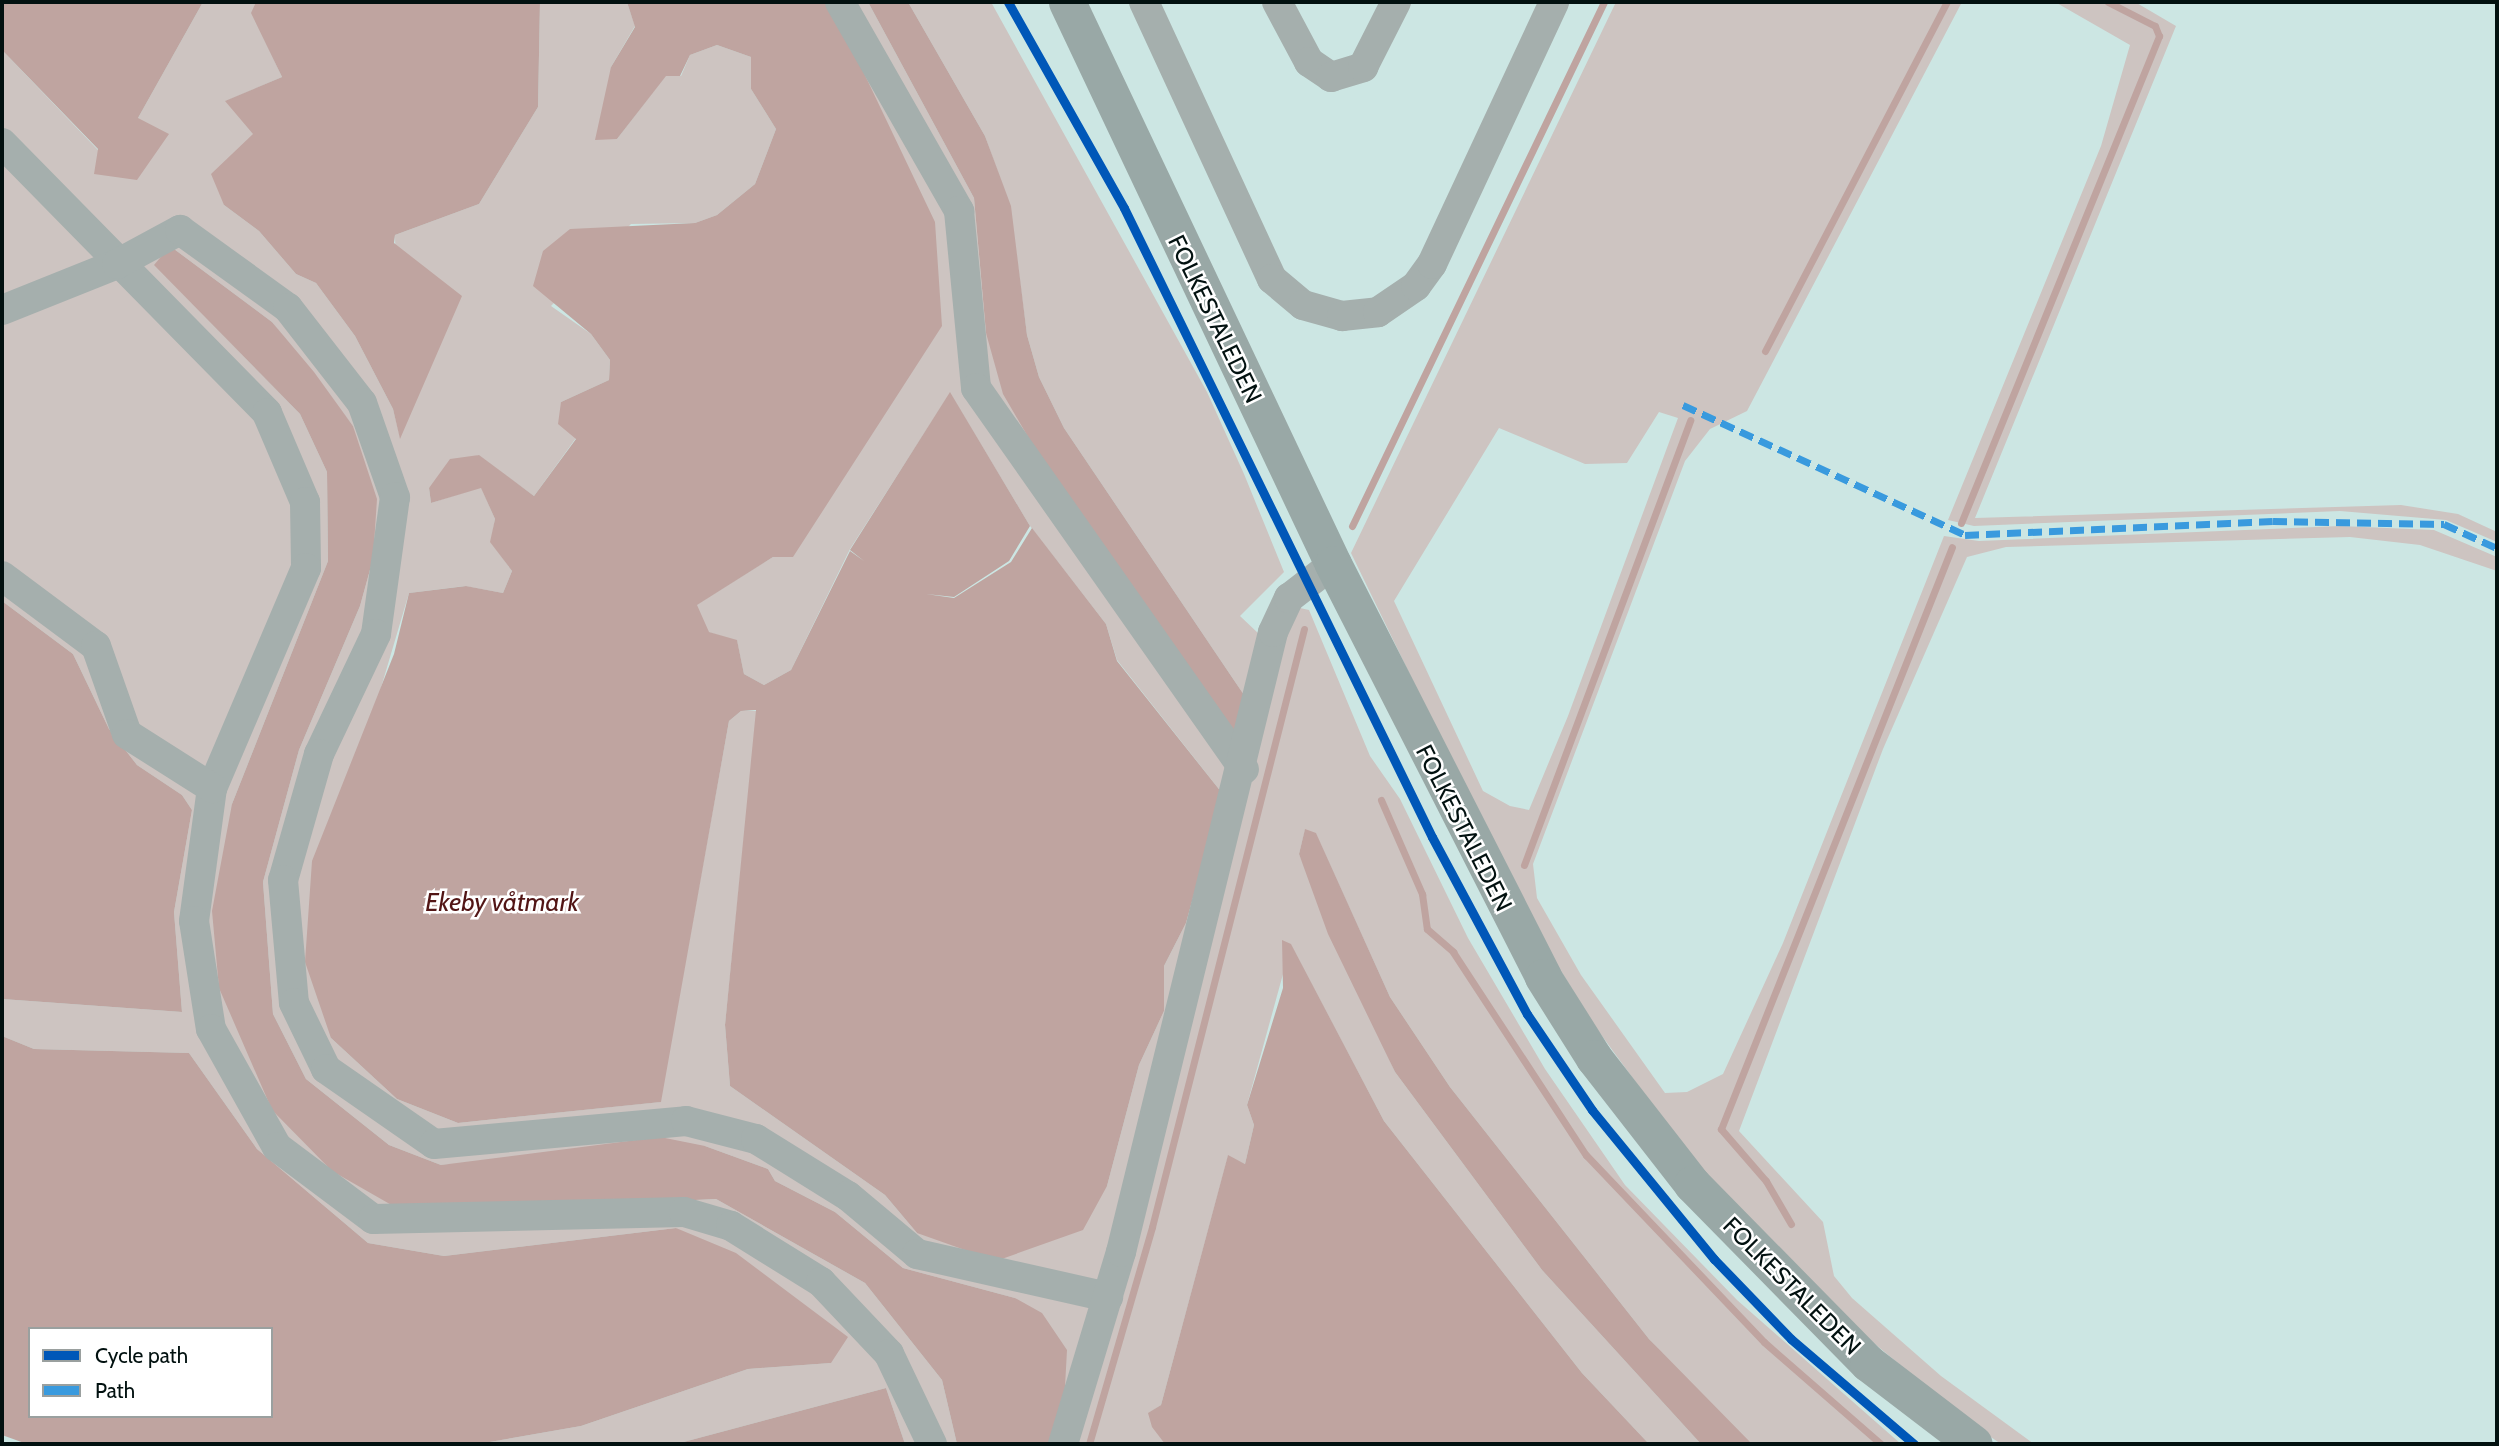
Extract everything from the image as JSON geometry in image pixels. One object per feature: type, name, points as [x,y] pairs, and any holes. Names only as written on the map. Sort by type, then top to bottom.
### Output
[{"type":"main road","name":"FOLKESTALEDEN","points":[[1046,2],[1109,101]]},
{"type":"main road","name":"FOLKESTALEDEN","points":[[1067,2],[1109,101],[1502,906],[1594,1058],[1692,1184],[1778,1278],[1868,1363],[1974,1444]]},
{"type":"lane","points":[[840,2],[959,211],[976,388],[1244,769]]},
{"type":"lane","points":[[1144,2],[1272,279],[1303,305],[1342,316],[1386,307],[1432,264],[1554,2]]},
{"type":"lane","points":[[1277,2],[1308,62],[1331,77],[1363,67],[1396,2]]},
{"type":"lane","points":[[2,143],[117,264],[267,413],[305,502],[306,568],[212,788],[194,921],[211,1030],[277,1147],[373,1219],[684,1212],[731,1226],[821,1282],[889,1353],[932,1444]]},
{"type":"lane","points":[[2,310],[117,264],[180,230],[288,308],[362,403],[395,497],[376,634],[319,754],[283,880],[294,1003],[326,1069],[434,1144],[686,1121],[756,1139],[848,1196],[917,1254],[1108,1297]]},
{"type":"lane","points":[[1063,1444],[1108,1297],[1244,769],[1273,632],[1289,598],[1333,564]]},
{"type":"lane","points":[[2,576],[96,646],[127,734],[212,788]]},
{"type":"shaded area","points":[[203,2],[256,2],[252,13],[282,77],[226,101],[254,134],[224,205],[259,231],[296,274],[316,283],[355,336],[393,409],[400,437],[395,235],[479,204],[538,107],[540,2],[627,2],[635,26],[611,67],[617,139],[666,75],[681,76],[690,55],[717,45],[751,57],[751,89],[776,129],[755,184],[717,215],[695,223],[631,224],[551,306],[591,334],[610,360],[609,380],[561,402],[576,438],[534,496],[478,455],[429,488],[431,503],[481,487],[495,519],[491,542],[512,571],[503,593],[465,586],[409,593],[380,691],[331,1038],[397,1099],[458,1123],[660,1102],[729,721],[741,711],[757,711],[725,1025],[730,1086],[885,1195],[917,1233],[1107,1186],[1139,1065],[1164,1011],[1164,966],[1186,923],[1222,793],[1117,660],[1106,624],[1030,526],[950,393],[850,549],[791,670],[764,685],[744,674],[737,641],[708,632],[696,605],[773,557],[830,2],[868,2],[974,198],[986,333],[1246,698],[1064,428],[1039,377],[1027,335],[1010,206],[985,136],[908,2],[991,2],[1207,392],[1284,572],[1240,616],[1259,634],[1300,608],[1309,610],[1370,756],[1400,799],[1468,938],[1545,1069],[1625,1185],[1737,1300],[1901,1444],[1752,1444],[1730,1426],[1649,1339],[1450,1087],[1390,997],[1316,834],[1305,830],[1299,854],[1395,1072],[1542,1270],[1701,1444],[1649,1444],[1582,1373],[1384,1121],[1291,945],[1247,1105],[1254,1125],[1245,1164],[1228,1156],[1161,1405],[1149,1413],[1165,1444],[1048,1444],[1064,1405],[1015,1298],[903,1268],[835,1212],[775,1181],[768,1169],[705,1146],[441,1165],[389,1145],[306,1079],[273,1014],[263,882],[299,750],[360,606],[373,559],[353,426],[272,322],[170,246],[155,265],[300,414],[327,472],[328,561],[232,804],[272,1110],[487,1210],[716,1199],[865,1283],[942,1380],[957,1444],[905,1444],[886,1388],[676,1444],[478,1444],[581,1426],[748,1369],[831,1363],[676,1228],[444,1256],[368,1243],[257,1149],[189,1053],[34,1049],[2,1036],[2,999],[182,1012],[174,912],[192,810],[182,795],[137,765],[109,729],[73,654],[2,601],[2,50],[98,150],[138,118]]},
{"type":"shaded area","points":[[1616,2],[1962,2],[1747,411],[1710,429],[1685,461],[1533,864],[1537,898],[1581,975],[1665,1093],[1687,1092],[1723,1074],[1783,943],[1944,536],[1979,541],[2340,526],[2434,530],[2497,557],[2497,571],[2420,545],[2350,537],[2006,547],[1967,557],[1883,749],[1739,1131],[1823,1222],[1834,1276],[1852,1298],[1941,1376],[2034,1444],[2001,1444],[1969,1422],[1858,1330],[1694,1162],[1594,1025],[1526,914],[1351,553]],"holes":[[[1659,412],[1678,418],[1568,716],[1529,810],[1510,806],[1483,791],[1394,601],[1499,428],[1585,464],[1627,463]]]},
{"type":"shaded area","points":[[2055,2],[2135,2],[2176,26],[1975,518],[2401,505],[2458,514],[2497,532],[2497,542],[2446,520],[2340,511],[1974,526],[1948,520],[2101,146],[2130,45]]},
{"type":"water","points":[[2,2],[203,2],[138,118],[169,134],[137,180],[94,174],[98,149],[2,50]]},
{"type":"water","points":[[256,2],[540,2],[538,107],[479,204],[395,235],[394,243],[462,296],[400,439],[393,409],[355,336],[316,283],[296,274],[259,231],[224,205],[211,174],[253,134],[225,101],[282,77],[251,13]]},
{"type":"water","name":"Ekeby våtmark","points":[[627,2],[830,2],[935,222],[942,326],[793,557],[773,557],[697,605],[709,632],[737,640],[744,674],[764,685],[791,670],[850,551],[864,561],[850,550],[950,392],[1030,526],[1009,561],[954,597],[926,594],[954,598],[1011,562],[1032,528],[1106,624],[1117,661],[1222,793],[1186,923],[1164,966],[1164,1011],[1139,1065],[1107,1186],[1083,1230],[996,1261],[917,1233],[885,1195],[730,1086],[725,1025],[756,710],[741,711],[729,721],[661,1102],[458,1123],[397,1099],[331,1038],[305,962],[312,861],[394,654],[409,593],[466,586],[503,593],[512,571],[490,542],[495,519],[481,488],[431,503],[429,488],[450,459],[479,455],[534,496],[576,439],[558,424],[561,402],[609,380],[610,360],[591,334],[533,286],[543,251],[570,229],[695,223],[717,215],[755,184],[776,129],[751,89],[751,57],[717,45],[690,55],[680,76],[666,76],[617,139],[595,140],[611,67],[635,27]]},
{"type":"water","points":[[868,2],[908,2],[985,136],[1011,206],[1027,335],[1039,377],[1064,428],[1246,698],[1234,731],[1052,478],[1003,394],[986,333],[974,198]]},
{"type":"water","points":[[170,246],[272,322],[314,372],[353,426],[377,499],[373,559],[360,606],[299,750],[263,882],[273,1014],[306,1079],[389,1145],[441,1165],[660,1137],[705,1146],[768,1169],[775,1181],[835,1212],[903,1268],[1015,1298],[1042,1313],[1067,1350],[1064,1405],[1048,1444],[957,1444],[942,1380],[865,1283],[716,1199],[487,1210],[395,1207],[332,1171],[272,1110],[219,988],[212,911],[232,804],[328,561],[327,472],[300,414],[154,265]]},
{"type":"water","points":[[2,601],[73,654],[109,729],[137,765],[182,795],[192,810],[174,912],[182,1012],[2,999]]},
{"type":"water","points":[[1305,829],[1316,833],[1390,997],[1450,1087],[1649,1339],[1752,1444],[1701,1444],[1542,1270],[1395,1072],[1328,934],[1299,854]]},
{"type":"water","points":[[1282,940],[1291,944],[1384,1121],[1582,1373],[1649,1444],[1165,1444],[1152,1427],[1148,1413],[1161,1405],[1228,1155],[1245,1164],[1254,1125],[1247,1105],[1283,988]]},
{"type":"water","points":[[2,1036],[34,1049],[189,1053],[257,1149],[368,1243],[444,1256],[676,1228],[736,1253],[848,1337],[831,1363],[748,1369],[581,1426],[478,1444],[27,1444],[2,1435]]},
{"type":"water","points":[[886,1388],[905,1444],[676,1444]]},
{"type":"waterway","points":[[1352,526],[1604,2]]},
{"type":"waterway","points":[[1765,351],[1947,2]]},
{"type":"waterway","points":[[1961,523],[2159,36],[2155,26],[2108,2]]},
{"type":"waterway","points":[[1524,865],[1690,420]]},
{"type":"waterway","points":[[1791,1224],[1766,1181],[1721,1129],[1952,547]]},
{"type":"waterway","points":[[1089,1444],[1152,1227],[1304,629]]},
{"type":"waterway","points":[[1381,800],[1422,894],[1427,929],[1453,952],[1586,1155],[1764,1342],[1881,1444]]},
{"type":"marked path","points":[[1683,405],[1965,535],[2273,521],[2444,524],[2497,548]]},
{"type":"cycle path","points":[[1008,2],[1124,208],[1432,837],[1527,1014],[1592,1110],[1714,1259],[1791,1339],[1914,1444]]}]
